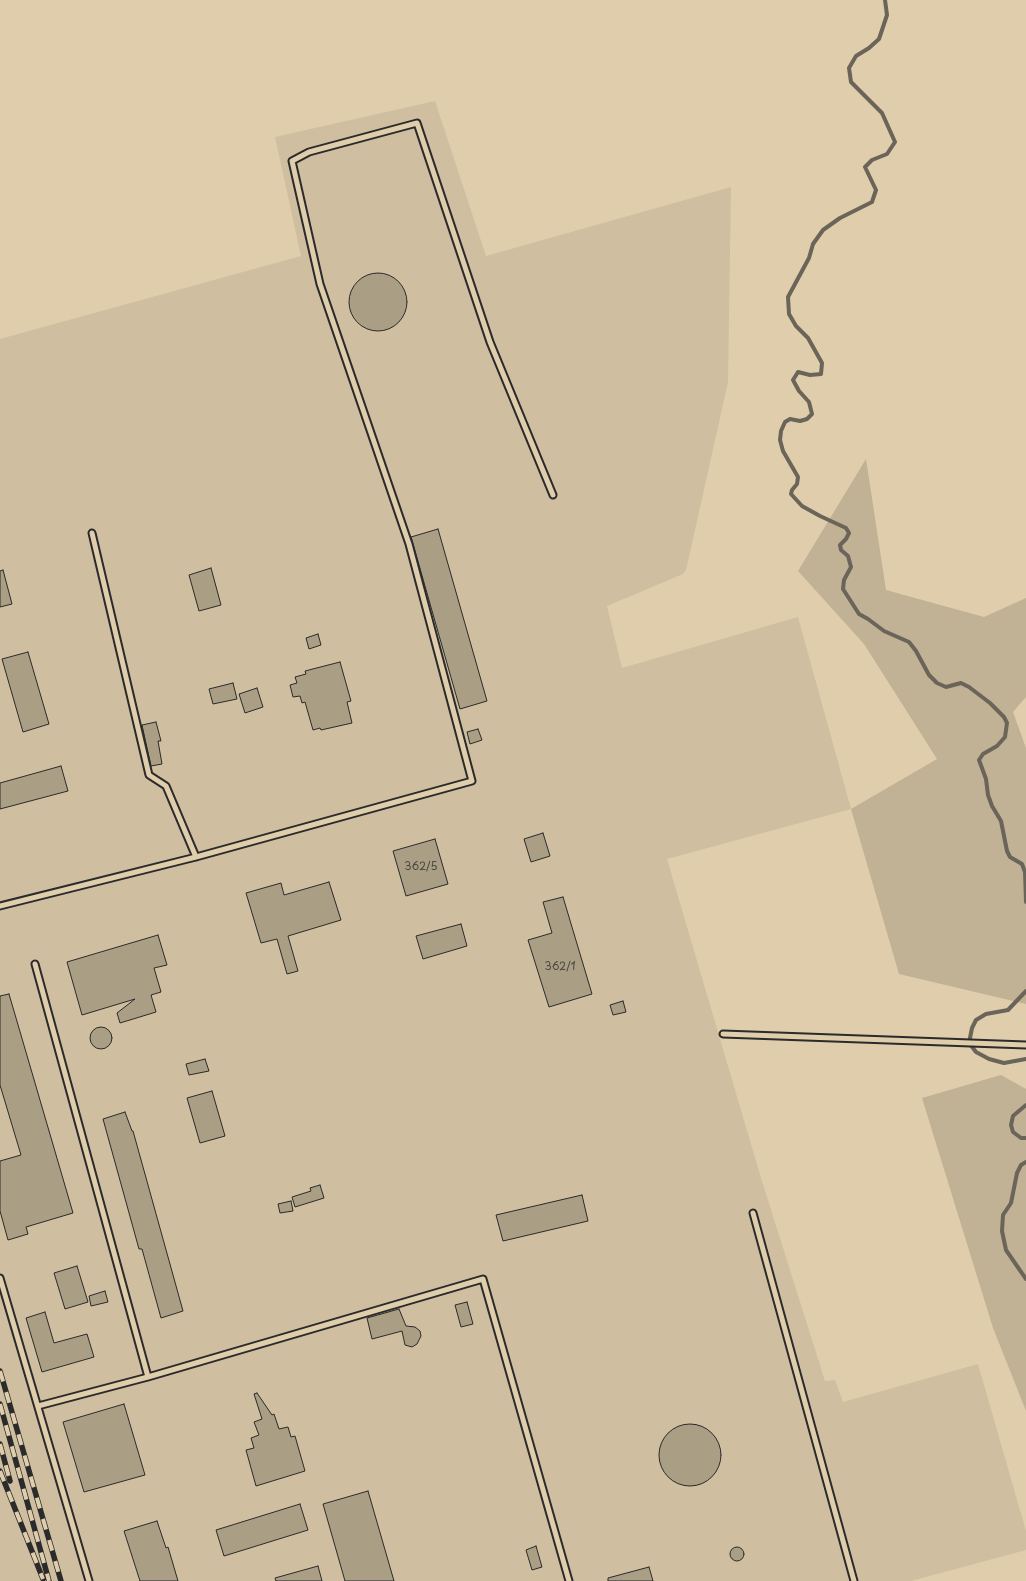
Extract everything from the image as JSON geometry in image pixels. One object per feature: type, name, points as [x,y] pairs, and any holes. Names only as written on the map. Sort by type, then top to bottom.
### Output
[{"type":"lane","points":[[0,906],[196,856],[472,781],[409,544],[320,284],[292,161],[309,152],[417,123],[490,342],[553,496]]},
{"type":"lane","points":[[92,533],[149,775],[166,786],[196,856]]},
{"type":"lane","points":[[35,964],[148,1377]]},
{"type":"lane","points":[[723,1034],[1026,1045]]},
{"type":"lane","points":[[753,1213],[854,1581]]},
{"type":"lane","points":[[0,1278],[89,1581]]},
{"type":"lane","points":[[38,1406],[148,1377],[483,1279],[569,1581]]},
{"type":"shaded area","points":[[435,101],[486,256],[731,187],[728,382],[686,570],[683,574],[607,606],[622,668],[798,617],[851,809],[667,859],[761,1178],[825,1381],[835,1380],[843,1402],[978,1364],[1026,1531],[1026,1550],[911,1581],[0,1581],[0,339],[301,256],[275,137]]},
{"type":"shaded area","points":[[866,459],[886,590],[984,617],[1026,598],[1026,697],[1013,712],[1026,748],[1026,1004],[899,974],[851,809],[937,759],[864,644],[798,571]]},
{"type":"shaded area","points":[[1001,1075],[1026,1089],[1026,1411],[993,1328],[922,1098]]},
{"type":"building","points":[[378,273],[389,275],[402,286],[407,302],[405,313],[394,326],[378,331],[367,329],[354,318],[349,302],[351,291],[362,278]]},
{"type":"building","points":[[438,529],[487,701],[460,709],[411,537]]},
{"type":"building","points":[[211,568],[221,605],[199,611],[189,575]]},
{"type":"building","points":[[3,570],[12,604],[0,607],[0,571]]},
{"type":"building","points":[[318,634],[321,645],[309,649],[306,638]]},
{"type":"building","points":[[28,652],[49,724],[23,732],[2,659]]},
{"type":"building","points":[[340,662],[351,701],[347,702],[352,723],[313,730],[305,702],[302,703],[300,696],[293,697],[290,685],[297,683],[295,677],[306,674],[305,671]]},
{"type":"building","points":[[233,683],[237,699],[213,704],[209,689]]},
{"type":"building","points":[[257,688],[263,707],[245,713],[239,694]]},
{"type":"building","points":[[156,722],[161,741],[158,741],[162,764],[151,766],[142,725]]},
{"type":"building","points":[[478,729],[482,740],[470,744],[467,732]]},
{"type":"building","points":[[61,766],[68,791],[0,809],[0,783]]},
{"type":"building","points":[[543,833],[550,856],[531,862],[524,839]]},
{"type":"building","points":[[435,839],[448,884],[406,896],[393,851]]},
{"type":"building","points":[[329,882],[341,920],[288,936],[298,971],[287,974],[277,939],[261,943],[246,893],[281,883],[284,895]]},
{"type":"building","points":[[563,897],[592,994],[549,1007],[528,940],[552,933],[543,902]]},
{"type":"building","points":[[461,924],[467,946],[423,959],[416,936]]},
{"type":"building","points":[[158,935],[167,965],[154,968],[161,992],[151,995],[156,1012],[120,1023],[117,1013],[135,999],[82,1015],[67,962]]},
{"type":"building","points":[[9,994],[73,1213],[26,1227],[28,1234],[8,1240],[0,1211],[0,1161],[21,1155],[0,1085],[0,996]]},
{"type":"building","points":[[623,1001],[626,1012],[613,1015],[610,1005]]},
{"type":"building","points":[[101,1027],[109,1030],[112,1038],[109,1046],[101,1049],[93,1046],[90,1038],[93,1030]]},
{"type":"building","points":[[205,1059],[209,1071],[189,1075],[186,1064]]},
{"type":"building","points":[[212,1091],[225,1136],[200,1143],[187,1098]]},
{"type":"building","points":[[125,1112],[133,1131],[183,1311],[161,1318],[142,1249],[139,1249],[103,1119]]},
{"type":"building","points":[[320,1185],[324,1198],[295,1207],[292,1197],[311,1191],[310,1188]]},
{"type":"building","points":[[582,1195],[588,1221],[503,1241],[496,1215]]},
{"type":"building","points":[[291,1201],[293,1211],[280,1213],[278,1204]]},
{"type":"building","points":[[77,1266],[88,1302],[65,1309],[54,1273]]},
{"type":"building","points":[[105,1291],[108,1302],[91,1306],[89,1296]]},
{"type":"building","points":[[467,1302],[473,1324],[461,1327],[455,1305]]},
{"type":"building","points":[[399,1309],[406,1326],[415,1327],[420,1331],[421,1336],[417,1344],[412,1347],[405,1345],[402,1331],[372,1339],[367,1318]]},
{"type":"building","points":[[45,1312],[54,1343],[87,1334],[94,1357],[42,1372],[26,1318]]},
{"type":"building","points":[[257,1393],[272,1415],[274,1414],[279,1429],[288,1427],[291,1437],[295,1436],[305,1471],[256,1486],[246,1450],[254,1448],[251,1438],[259,1435],[254,1422],[262,1419],[254,1394]]},
{"type":"building","points":[[124,1404],[145,1475],[84,1492],[63,1422]]},
{"type":"building","points":[[690,1424],[702,1427],[712,1433],[718,1443],[721,1455],[718,1467],[712,1477],[702,1483],[690,1486],[678,1483],[668,1477],[662,1467],[659,1455],[662,1443],[668,1433],[678,1427]]},
{"type":"building","points":[[368,1491],[394,1581],[345,1581],[323,1504]]},
{"type":"building","points":[[300,1504],[308,1530],[224,1556],[216,1530]]},
{"type":"building","points":[[157,1521],[166,1548],[168,1547],[178,1581],[140,1581],[124,1531]]},
{"type":"building","points":[[536,1546],[542,1567],[532,1570],[526,1550]]},
{"type":"building","points":[[737,1547],[742,1549],[744,1554],[742,1559],[737,1561],[732,1559],[730,1554],[732,1549]]},
{"type":"building","points":[[318,1566],[322,1581],[276,1581],[275,1578]]},
{"type":"building","points":[[649,1567],[653,1581],[608,1581],[608,1578]]},
{"type":"waterway","points":[[885,0],[887,15],[879,39],[856,56],[849,68],[851,82],[882,113],[895,142],[887,154],[872,160],[865,167],[876,190],[872,202],[840,218],[823,230],[813,244],[809,258],[788,297],[789,314],[796,326],[808,338],[822,363],[821,374],[810,375],[798,372],[793,380],[799,391],[809,402],[812,414],[807,419],[800,421],[790,419],[785,422],[780,440],[783,451],[798,477],[797,484],[791,494],[802,506],[846,528],[849,533],[840,545],[841,550],[848,556],[851,567],[844,580],[843,589],[859,614],[884,631],[909,642],[929,675],[937,683],[946,687],[961,683],[969,687],[990,703],[1004,717],[1007,723],[1005,737],[997,746],[983,754],[979,760],[986,779],[988,795],[1001,821],[1007,851],[1010,857],[1022,864],[1025,872],[1026,902]]},
{"type":"waterway","points":[[1026,991],[1008,1010],[986,1014],[976,1020],[969,1043],[976,1052],[989,1059],[1004,1063],[1026,1059]]},
{"type":"waterway","points":[[1026,1105],[1013,1116],[1011,1125],[1013,1132],[1021,1138],[1026,1138]]},
{"type":"waterway","points":[[1026,1162],[1021,1165],[1017,1173],[1011,1203],[1003,1215],[1002,1231],[1006,1250],[1026,1279]]},
{"type":"railway","points":[[0,1371],[61,1581]]},
{"type":"railway","points":[[0,1404],[49,1581]]},
{"type":"railway","points":[[0,1444],[10,1481]]},
{"type":"railway","points":[[0,1471],[43,1579]]}]
